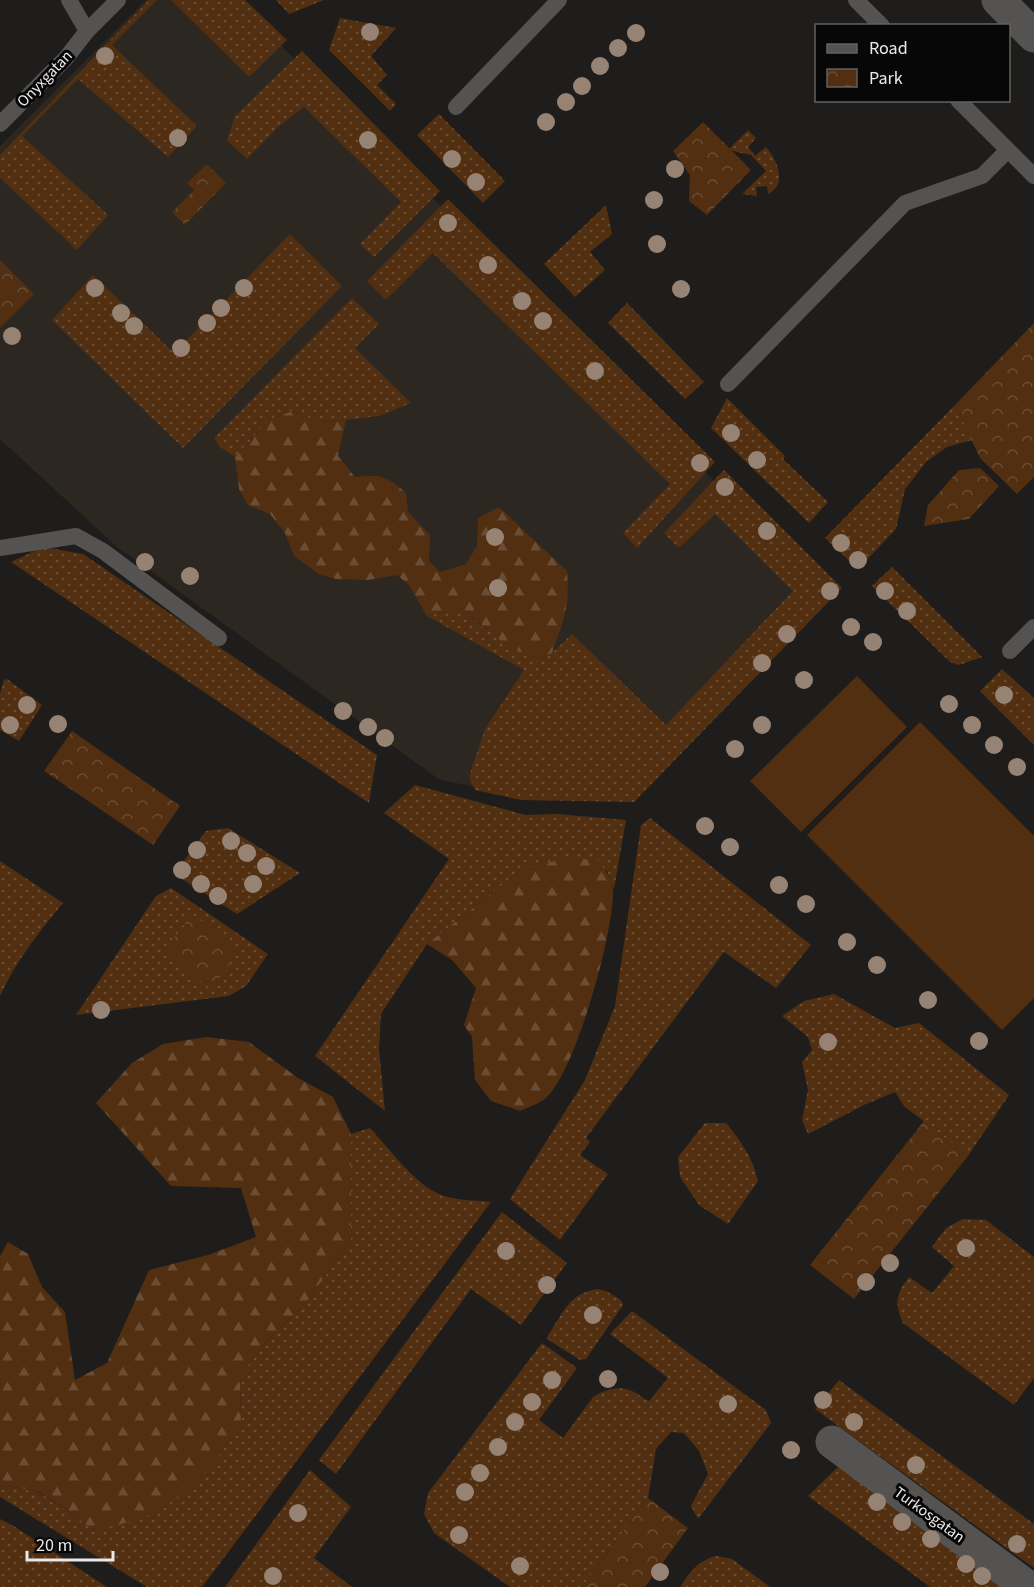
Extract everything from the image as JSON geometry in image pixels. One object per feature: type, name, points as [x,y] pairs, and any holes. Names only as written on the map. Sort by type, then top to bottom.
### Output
[{"type":"street","points":[[998,0],[1034,36]]},
{"type":"street","name":"Turkosgatan","points":[[832,1442],[1028,1587]]},
{"type":"lane","points":[[69,0],[87,31]]},
{"type":"lane","name":"Onyxgatan","points":[[0,124],[66,58],[87,31],[118,0]]},
{"type":"lane","points":[[456,107],[559,0]]},
{"type":"lane","points":[[856,0],[880,24]]},
{"type":"lane","points":[[960,102],[1034,176]]},
{"type":"lane","points":[[728,384],[905,203],[982,176],[1008,150]]},
{"type":"lane","points":[[0,548],[76,536],[103,551],[219,638]]},
{"type":"lane","points":[[1010,651],[1034,627]]},
{"type":"shaded area","points":[[146,0],[236,0],[826,594],[631,798],[524,796],[440,780],[116,546],[0,439],[0,146]]},
{"type":"green space","points":[[149,0],[157,0],[112,45],[197,126],[168,157],[78,79],[22,136],[108,215],[77,250],[0,178],[0,155]]},
{"type":"green space","points":[[171,0],[245,0],[287,40],[249,77]]},
{"type":"green space","points":[[276,0],[324,0],[289,14]]},
{"type":"green space","points":[[340,18],[396,28],[371,56],[387,75],[377,85],[396,104],[390,111],[329,50]]},
{"type":"green space","points":[[302,51],[440,191],[374,257],[360,244],[401,202],[304,107],[278,127],[247,159],[227,140],[235,116]]},
{"type":"green space","points":[[439,114],[505,181],[483,203],[417,135]]},
{"type":"green space","points":[[703,122],[751,170],[707,215],[689,201],[690,175],[673,151]]},
{"type":"green space","points":[[748,130],[756,138],[748,147],[755,156],[766,147],[777,165],[778,185],[768,194],[767,186],[756,187],[757,196],[742,194],[766,171],[751,155],[728,150]]},
{"type":"green space","points":[[207,164],[226,183],[185,225],[172,212],[194,190],[187,183]]},
{"type":"green space","points":[[448,199],[715,462],[637,548],[623,533],[670,484],[433,253],[386,300],[367,281]]},
{"type":"green space","points":[[606,205],[612,234],[590,252],[605,270],[575,297],[544,264]]},
{"type":"green space","points":[[290,234],[342,286],[183,448],[52,320],[93,275],[174,353]]},
{"type":"green space","points":[[0,260],[34,294],[0,328]]},
{"type":"green space","points":[[352,298],[379,324],[355,348],[411,403],[379,416],[346,420],[317,421],[292,411],[270,419],[235,457],[220,447],[214,438]]},
{"type":"green space","points":[[627,303],[704,382],[685,399],[608,323]]},
{"type":"green space","points":[[1034,323],[1034,477],[1017,494],[980,458],[955,405]]},
{"type":"green space","points":[[727,398],[785,456],[783,459],[828,502],[809,523],[711,428]]},
{"type":"green space","points":[[955,405],[972,440],[947,447],[927,461],[905,489],[896,529],[858,569],[825,538]]},
{"type":"green space","points":[[293,411],[317,421],[346,420],[338,456],[355,477],[383,478],[394,483],[406,493],[408,512],[430,535],[429,561],[440,572],[466,564],[477,546],[478,518],[499,507],[567,571],[568,594],[565,613],[552,653],[538,659],[507,646],[465,611],[448,611],[427,616],[409,585],[397,575],[368,580],[336,579],[319,574],[294,556],[285,533],[270,514],[248,505],[239,489],[235,457],[270,419]]},
{"type":"green space","points":[[980,468],[999,486],[969,519],[924,526],[928,505],[959,470]]},
{"type":"green space","points":[[724,470],[842,588],[634,802],[521,800],[475,790],[469,777],[485,729],[524,670],[427,616],[448,611],[465,611],[484,628],[538,659],[552,653],[572,634],[666,725],[793,591],[715,514],[679,548],[664,533]]},
{"type":"green space","points":[[43,547],[83,554],[377,755],[369,803],[11,562]]},
{"type":"green space","points":[[892,567],[982,657],[959,665],[950,662],[872,586]]},
{"type":"green space","points":[[1002,669],[1034,698],[1034,745],[980,691]]},
{"type":"green space","points":[[857,676],[907,727],[801,832],[750,781]]},
{"type":"green space","points":[[7,679],[42,705],[19,741],[0,730],[0,694],[4,680]]},
{"type":"green space","points":[[920,722],[1034,836],[1034,998],[1002,1030],[807,835]]},
{"type":"green space","points":[[72,731],[180,806],[153,845],[44,771]]},
{"type":"green space","points":[[415,785],[526,815],[557,814],[626,820],[614,889],[607,871],[524,868],[427,944],[381,1014],[379,1049],[385,1111],[315,1056],[449,859],[384,813]]},
{"type":"green space","points":[[650,818],[811,945],[776,988],[724,952],[586,1138],[590,1142],[580,1155],[608,1174],[560,1240],[510,1199],[585,1080],[615,1006],[641,825]]},
{"type":"green space","points":[[228,828],[300,873],[237,914],[179,877],[177,870],[206,831]]},
{"type":"green space","points":[[569,858],[597,860],[610,879],[613,892],[607,938],[581,1029],[559,1080],[548,1096],[539,1103],[520,1111],[491,1101],[475,1080],[472,1037],[464,1025],[476,988],[452,960],[427,944],[524,868]]},
{"type":"green space","points":[[0,861],[63,903],[21,959],[0,996]]},
{"type":"green space","points":[[171,888],[268,954],[246,986],[229,996],[76,1015],[156,896]]},
{"type":"green space","points":[[192,914],[240,950],[211,989],[163,953]]},
{"type":"green space","points":[[834,994],[895,1028],[919,1023],[1009,1095],[968,1156],[904,1106],[895,1092],[808,1134],[802,1120],[808,1090],[802,1062],[812,1050],[808,1037],[782,1016],[804,1001]]},
{"type":"green space","points":[[206,1037],[249,1042],[298,1078],[333,1097],[351,1134],[351,1239],[308,1300],[265,1343],[240,1376],[241,1423],[211,1468],[162,1510],[94,1531],[69,1511],[37,1491],[0,1485],[0,1256],[8,1242],[28,1254],[42,1287],[65,1312],[75,1380],[107,1363],[149,1270],[208,1255],[256,1237],[241,1188],[171,1186],[96,1103],[132,1063],[163,1044]]},
{"type":"green space","points":[[924,1121],[968,1156],[854,1299],[810,1265]]},
{"type":"green space","points":[[705,1123],[726,1123],[746,1150],[758,1181],[728,1224],[699,1205],[680,1177],[678,1157]]},
{"type":"green space","points":[[370,1128],[409,1172],[435,1192],[455,1199],[491,1202],[202,1587],[147,1587],[0,1497],[0,1485],[36,1491],[69,1511],[94,1531],[241,1423],[240,1376],[265,1343],[308,1300],[351,1239],[351,1134]]},
{"type":"green space","points":[[502,1212],[567,1263],[521,1325],[471,1289],[336,1474],[319,1460]]},
{"type":"green space","points":[[963,1219],[986,1220],[1034,1257],[1034,1378],[1014,1405],[903,1323],[898,1310],[899,1294],[909,1277],[932,1293],[954,1266],[932,1247],[946,1228]]},
{"type":"green space","points":[[598,1289],[621,1300],[623,1305],[586,1359],[580,1360],[547,1337],[573,1300],[588,1291]]},
{"type":"green space","points":[[632,1311],[766,1410],[771,1423],[698,1519],[691,1506],[708,1474],[699,1451],[684,1433],[671,1432],[656,1449],[648,1498],[582,1587],[510,1587],[434,1533],[424,1514],[428,1493],[542,1343],[577,1368],[539,1420],[563,1438],[593,1397],[602,1392],[617,1388],[627,1389],[649,1401],[668,1378],[610,1334]]},
{"type":"green space","points":[[839,1380],[1034,1524],[1034,1568],[815,1409]]},
{"type":"green space","points":[[840,1465],[1003,1587],[930,1587],[808,1496]]},
{"type":"green space","points":[[310,1470],[351,1507],[314,1558],[352,1587],[225,1587]]},
{"type":"green space","points":[[648,1498],[688,1528],[645,1587],[582,1587]]},
{"type":"green space","points":[[0,1519],[12,1525],[107,1587],[0,1587]]},
{"type":"green space","points":[[717,1556],[732,1559],[770,1587],[680,1587],[700,1564]]}]
